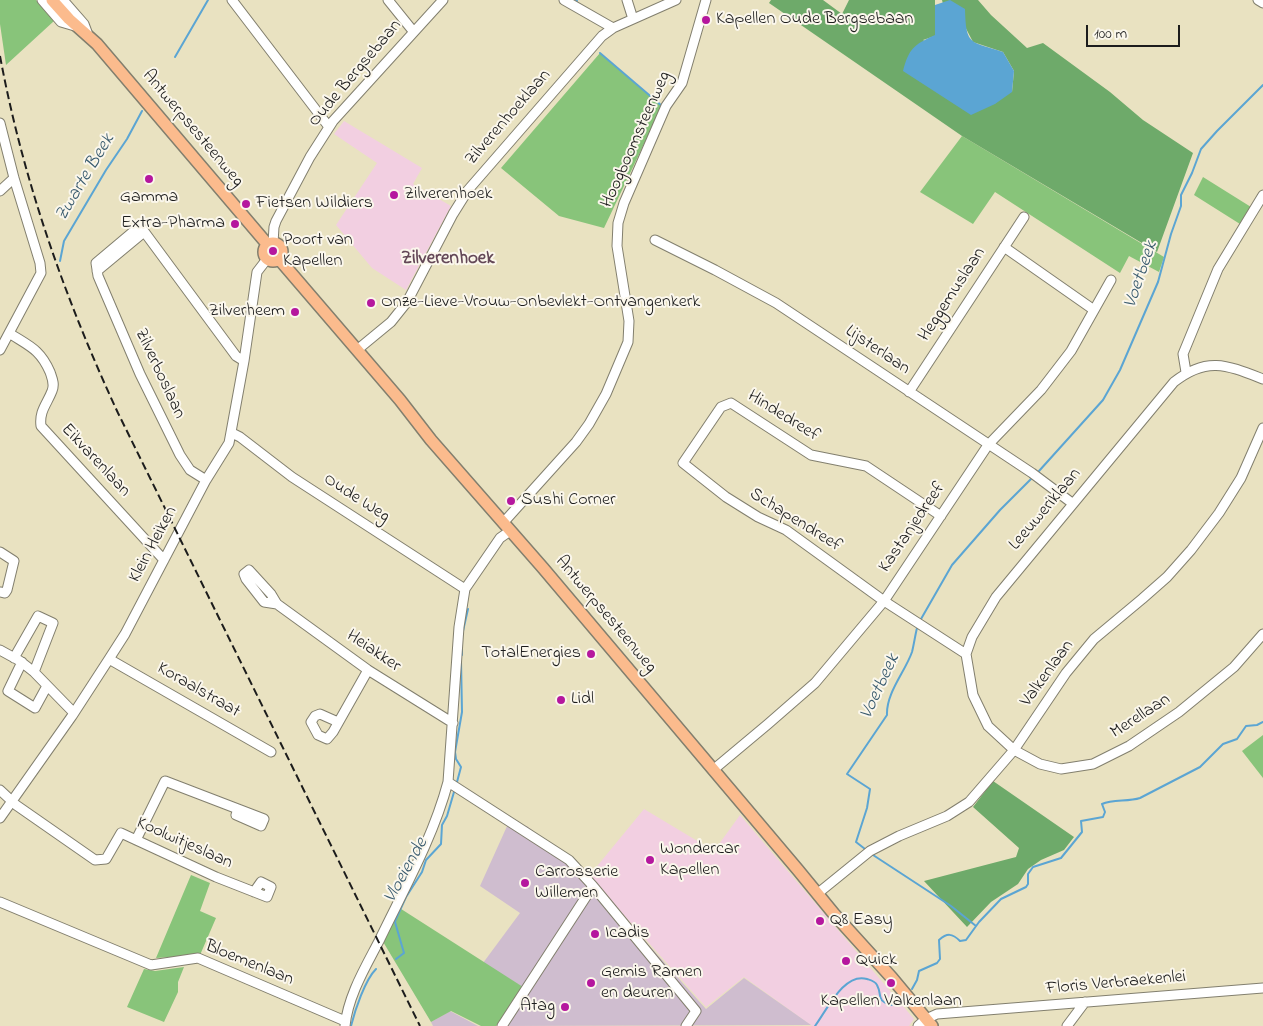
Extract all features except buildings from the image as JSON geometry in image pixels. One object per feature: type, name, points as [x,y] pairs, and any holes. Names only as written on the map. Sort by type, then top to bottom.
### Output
[{"type":"main road","name":"Antwerpsesteenweg","points":[[52,0],[89,37],[256,232],[270,244]]},
{"type":"main road","points":[[270,244],[278,245],[282,249],[279,259],[272,261],[267,259],[264,253],[270,244]]},
{"type":"main road","name":"Antwerpsesteenweg","points":[[279,259],[817,894],[905,993],[925,1024]]},
{"type":"street","name":"Antwerpsesteenweg","points":[[42,0],[61,22],[78,27]]},
{"type":"street","name":"Antwerpsesteenweg","points":[[63,0],[84,24],[89,37]]},
{"type":"street","points":[[232,0],[329,127]]},
{"type":"street","points":[[388,0],[413,32]]},
{"type":"street","name":"Oude Bergsebaan","points":[[270,244],[274,227],[310,157],[329,127],[442,0]]},
{"type":"street","points":[[564,0],[613,28]]},
{"type":"street","points":[[627,0],[633,19],[676,0]]},
{"type":"street","name":"Hoogboomsteenweg","points":[[507,527],[589,424],[606,394],[625,350],[628,342],[629,321],[618,260],[618,223],[624,203],[666,106],[682,83],[706,0]]},
{"type":"street","points":[[1258,0],[1263,3]]},
{"type":"street","name":"Zilverenhoeklaan","points":[[357,350],[391,322],[407,302],[453,214],[468,190],[602,36],[613,28],[633,19]]},
{"type":"street","points":[[0,123],[14,178],[40,263],[41,273],[0,350]]},
{"type":"street","points":[[0,190],[14,178]]},
{"type":"street","points":[[1186,372],[1183,354],[1218,269],[1263,195]]},
{"type":"street","name":"Heggemuslaan","points":[[909,392],[1024,217]]},
{"type":"street","points":[[256,232],[266,232],[274,227]]},
{"type":"street","name":"Zilverboslaan","points":[[206,480],[190,470],[180,455],[140,374],[97,271],[144,232],[236,356],[244,361]]},
{"type":"street","name":"Lijsterlaan","points":[[655,240],[715,270],[776,304],[1032,473],[1072,504]]},
{"type":"street","points":[[1004,248],[1094,310]]},
{"type":"street","name":"Klein Heiken","points":[[0,818],[74,713],[109,659],[206,480],[223,454],[232,433],[257,272],[267,259]]},
{"type":"street","name":"Kastanjedreef","points":[[712,770],[815,683],[884,601],[988,445],[1041,390],[1071,351],[1111,280]]},
{"type":"street","name":"Eikvarenlaan","points":[[9,333],[37,351],[46,363],[53,381],[54,388],[40,416],[41,426],[164,560]]},
{"type":"street","name":"Leeuweriklaan","points":[[966,654],[972,637],[996,597],[1174,382],[1186,372],[1200,366],[1216,364],[1237,369],[1263,379]]},
{"type":"street","name":"Hindedreef","points":[[683,464],[721,407],[731,403],[811,455],[866,466],[941,516]]},
{"type":"street","name":"Valkenlaan","points":[[817,894],[870,851],[899,836],[947,816],[969,802],[1014,750],[1066,673],[1094,639],[1154,588],[1191,550],[1219,513],[1241,478],[1263,428]]},
{"type":"street","name":"Oude Weg","points":[[232,433],[240,436],[292,476],[465,589]]},
{"type":"street","name":"Schapendreef","points":[[683,464],[726,497],[758,517],[786,530],[884,601],[966,654]]},
{"type":"street","points":[[345,1024],[355,989],[429,838],[442,804],[448,782],[459,627],[465,589],[507,527]]},
{"type":"street","points":[[0,552],[14,561],[6,590],[5,592],[0,592]]},
{"type":"street","name":"Heiakker","points":[[277,604],[368,670],[453,723]]},
{"type":"street","points":[[34,672],[53,624],[38,616],[18,660],[8,691],[36,708],[48,686]]},
{"type":"street","name":"Merellaan","points":[[1014,750],[1040,764],[1061,769],[1093,764],[1129,746],[1179,712],[1234,667],[1263,634]]},
{"type":"street","points":[[1254,645],[1263,651]]},
{"type":"street","points":[[0,650],[34,672],[74,713]]},
{"type":"street","points":[[966,654],[973,695],[984,718],[988,726],[1014,750]]},
{"type":"street","name":"Koraalstraat","points":[[109,659],[270,752]]},
{"type":"street","points":[[338,722],[368,670]]},
{"type":"street","points":[[136,840],[165,782],[238,809]]},
{"type":"street","points":[[448,782],[570,860],[696,1011],[686,1026]]},
{"type":"street","points":[[0,790],[13,801]]},
{"type":"street","name":"Koolwitjeslaan","points":[[13,801],[95,860],[106,859],[121,833],[216,877],[254,892]]},
{"type":"street","points":[[502,1026],[593,886]]},
{"type":"street","name":"Bloemenlaan","points":[[0,902],[150,965],[198,958],[345,1024]]},
{"type":"street","name":"Floris Verbraekenlei","points":[[925,1024],[937,1014],[1263,988]]},
{"type":"street","points":[[1067,1026],[1086,1002]]},
{"type":"shaded area","name":"Zilverenhoek","points":[[344,121],[422,168],[413,184],[451,206],[406,290],[372,268],[336,225],[377,163],[334,134]]},
{"type":"shaded area","points":[[644,809],[714,851],[740,815],[914,1019],[909,1026],[812,1026],[744,977],[706,1007],[589,876]]},
{"type":"shaded area","points":[[508,824],[527,826],[588,877],[706,1009],[744,978],[811,1025],[498,1026],[522,987],[483,963],[520,913],[480,886]]},
{"type":"shaded area","points":[[450,1011],[478,1026],[433,1026],[431,1022]]},
{"type":"green space","points":[[0,0],[36,0],[54,21],[6,65],[0,24]]},
{"type":"green space","points":[[771,0],[823,0],[842,14],[849,0],[935,0],[935,36],[923,40],[1012,92],[1014,71],[1003,52],[973,42],[960,17],[943,4],[942,0],[978,0],[991,15],[1027,48],[1043,43],[1110,92],[1143,120],[1193,153],[1157,252],[962,136],[769,3]]},
{"type":"green space","points":[[600,53],[662,106],[604,228],[559,216],[501,168]]},
{"type":"green space","points":[[962,136],[1164,257],[1159,272],[1129,256],[1120,273],[995,192],[973,224],[920,192]]},
{"type":"green space","points":[[1203,177],[1251,207],[1240,224],[1194,195]]},
{"type":"green space","points":[[1263,735],[1263,778],[1242,751]]},
{"type":"green space","points":[[993,781],[1074,837],[1064,850],[1041,860],[1028,869],[1018,884],[991,902],[967,927],[924,881],[1016,857],[1019,848],[973,807]]},
{"type":"green space","points":[[191,875],[210,883],[200,911],[216,918],[200,955],[156,958]]},
{"type":"green space","points":[[398,907],[523,987],[496,1026],[481,1026],[451,1011],[431,1022],[382,940]]},
{"type":"green space","points":[[184,967],[178,982],[178,992],[164,1022],[127,1007],[144,969],[155,971]]},
{"type":"water","points":[[950,0],[965,9],[967,30],[972,40],[983,46],[1003,52],[1014,71],[1012,92],[995,104],[971,115],[903,71],[907,58],[913,48],[935,35],[935,5]]},
{"type":"waterway","name":"Zwarte Beek","points":[[175,57],[208,0]]},
{"type":"waterway","points":[[600,53],[662,106]]},
{"type":"waterway","name":"Voetbeek","points":[[1039,471],[1103,400],[1120,370],[1158,282],[1181,206],[1181,195],[1201,149],[1263,85]]},
{"type":"waterway","name":"Zwarte Beek","points":[[60,261],[64,241],[106,170],[127,139],[142,111]]},
{"type":"waterway","name":"Voetbeek","points":[[921,619],[952,565],[1000,510],[1031,479]]},
{"type":"waterway","name":"Vloeiende","points":[[463,631],[468,609]]},
{"type":"waterway","name":"Voetbeek","points":[[865,849],[856,842],[867,808],[870,789],[847,774],[887,715],[893,691],[912,652],[917,628]]},
{"type":"waterway","name":"Vloeiende","points":[[462,646],[462,655]]},
{"type":"waterway","name":"Vloeiende","points":[[457,782],[461,767],[456,759],[455,752],[462,712],[461,660]]},
{"type":"waterway","points":[[912,989],[919,971],[937,963],[940,959],[939,940],[950,935],[960,941],[966,940],[979,922],[1001,899],[1026,887],[1028,884],[1028,874],[1033,867],[1061,858],[1082,832],[1081,821],[1103,817],[1105,812],[1102,804],[1140,798],[1200,767],[1223,744],[1237,739],[1246,726],[1257,725],[1263,722]]},
{"type":"waterway","name":"Vloeiende","points":[[396,959],[404,953],[395,922],[396,919],[406,897],[422,872],[426,860],[441,844],[442,825],[447,816],[454,792]]},
{"type":"waterway","name":"Voetbeek","points":[[873,855],[951,906],[976,926]]},
{"type":"waterway","name":"Vloeiende","points":[[351,1026],[364,988],[376,969]]},
{"type":"waterway","points":[[815,1026],[837,994],[851,981],[859,978],[875,983],[883,1001],[891,1005],[898,1002]]},
{"type":"railway","points":[[0,56],[33,193],[80,327],[118,413],[420,1026]]},
{"type":"place","name":"Kapellen Oude Bergsebaan","points":[[706,20]]},
{"type":"place","name":"Gamma","points":[[149,179]]},
{"type":"place","name":"Zilverenhoek","points":[[394,195]]},
{"type":"place","name":"Fietsen Wildiers","points":[[246,204]]},
{"type":"place","name":"Extra-Pharma","points":[[235,224]]},
{"type":"place","name":"Poort van Kapellen","points":[[273,251]]},
{"type":"place","name":"Onze-Lieve-Vrouw-Onbevlekt-Ontvangenkerk","points":[[371,303]]},
{"type":"place","name":"Zilverheem","points":[[295,312]]},
{"type":"place","name":"Sushi Corner","points":[[511,501]]},
{"type":"place","name":"TotalEnergies","points":[[591,654]]},
{"type":"place","name":"Lidl","points":[[561,700]]},
{"type":"place","name":"Wondercar Kapellen","points":[[650,860]]},
{"type":"place","name":"Carrosserie Willemen","points":[[525,883]]},
{"type":"place","name":"Q8 Easy","points":[[820,921]]},
{"type":"place","name":"Icadis","points":[[595,934]]},
{"type":"place","name":"Quick","points":[[846,961]]},
{"type":"place","name":"Gemis Ramen en deuren","points":[[591,983]]},
{"type":"place","name":"Kapellen Valkenlaan","points":[[891,983]]},
{"type":"place","name":"Atag","points":[[565,1007]]},
{"type":"district","name":"Zilverenhoek","points":[[448,260]]}]
